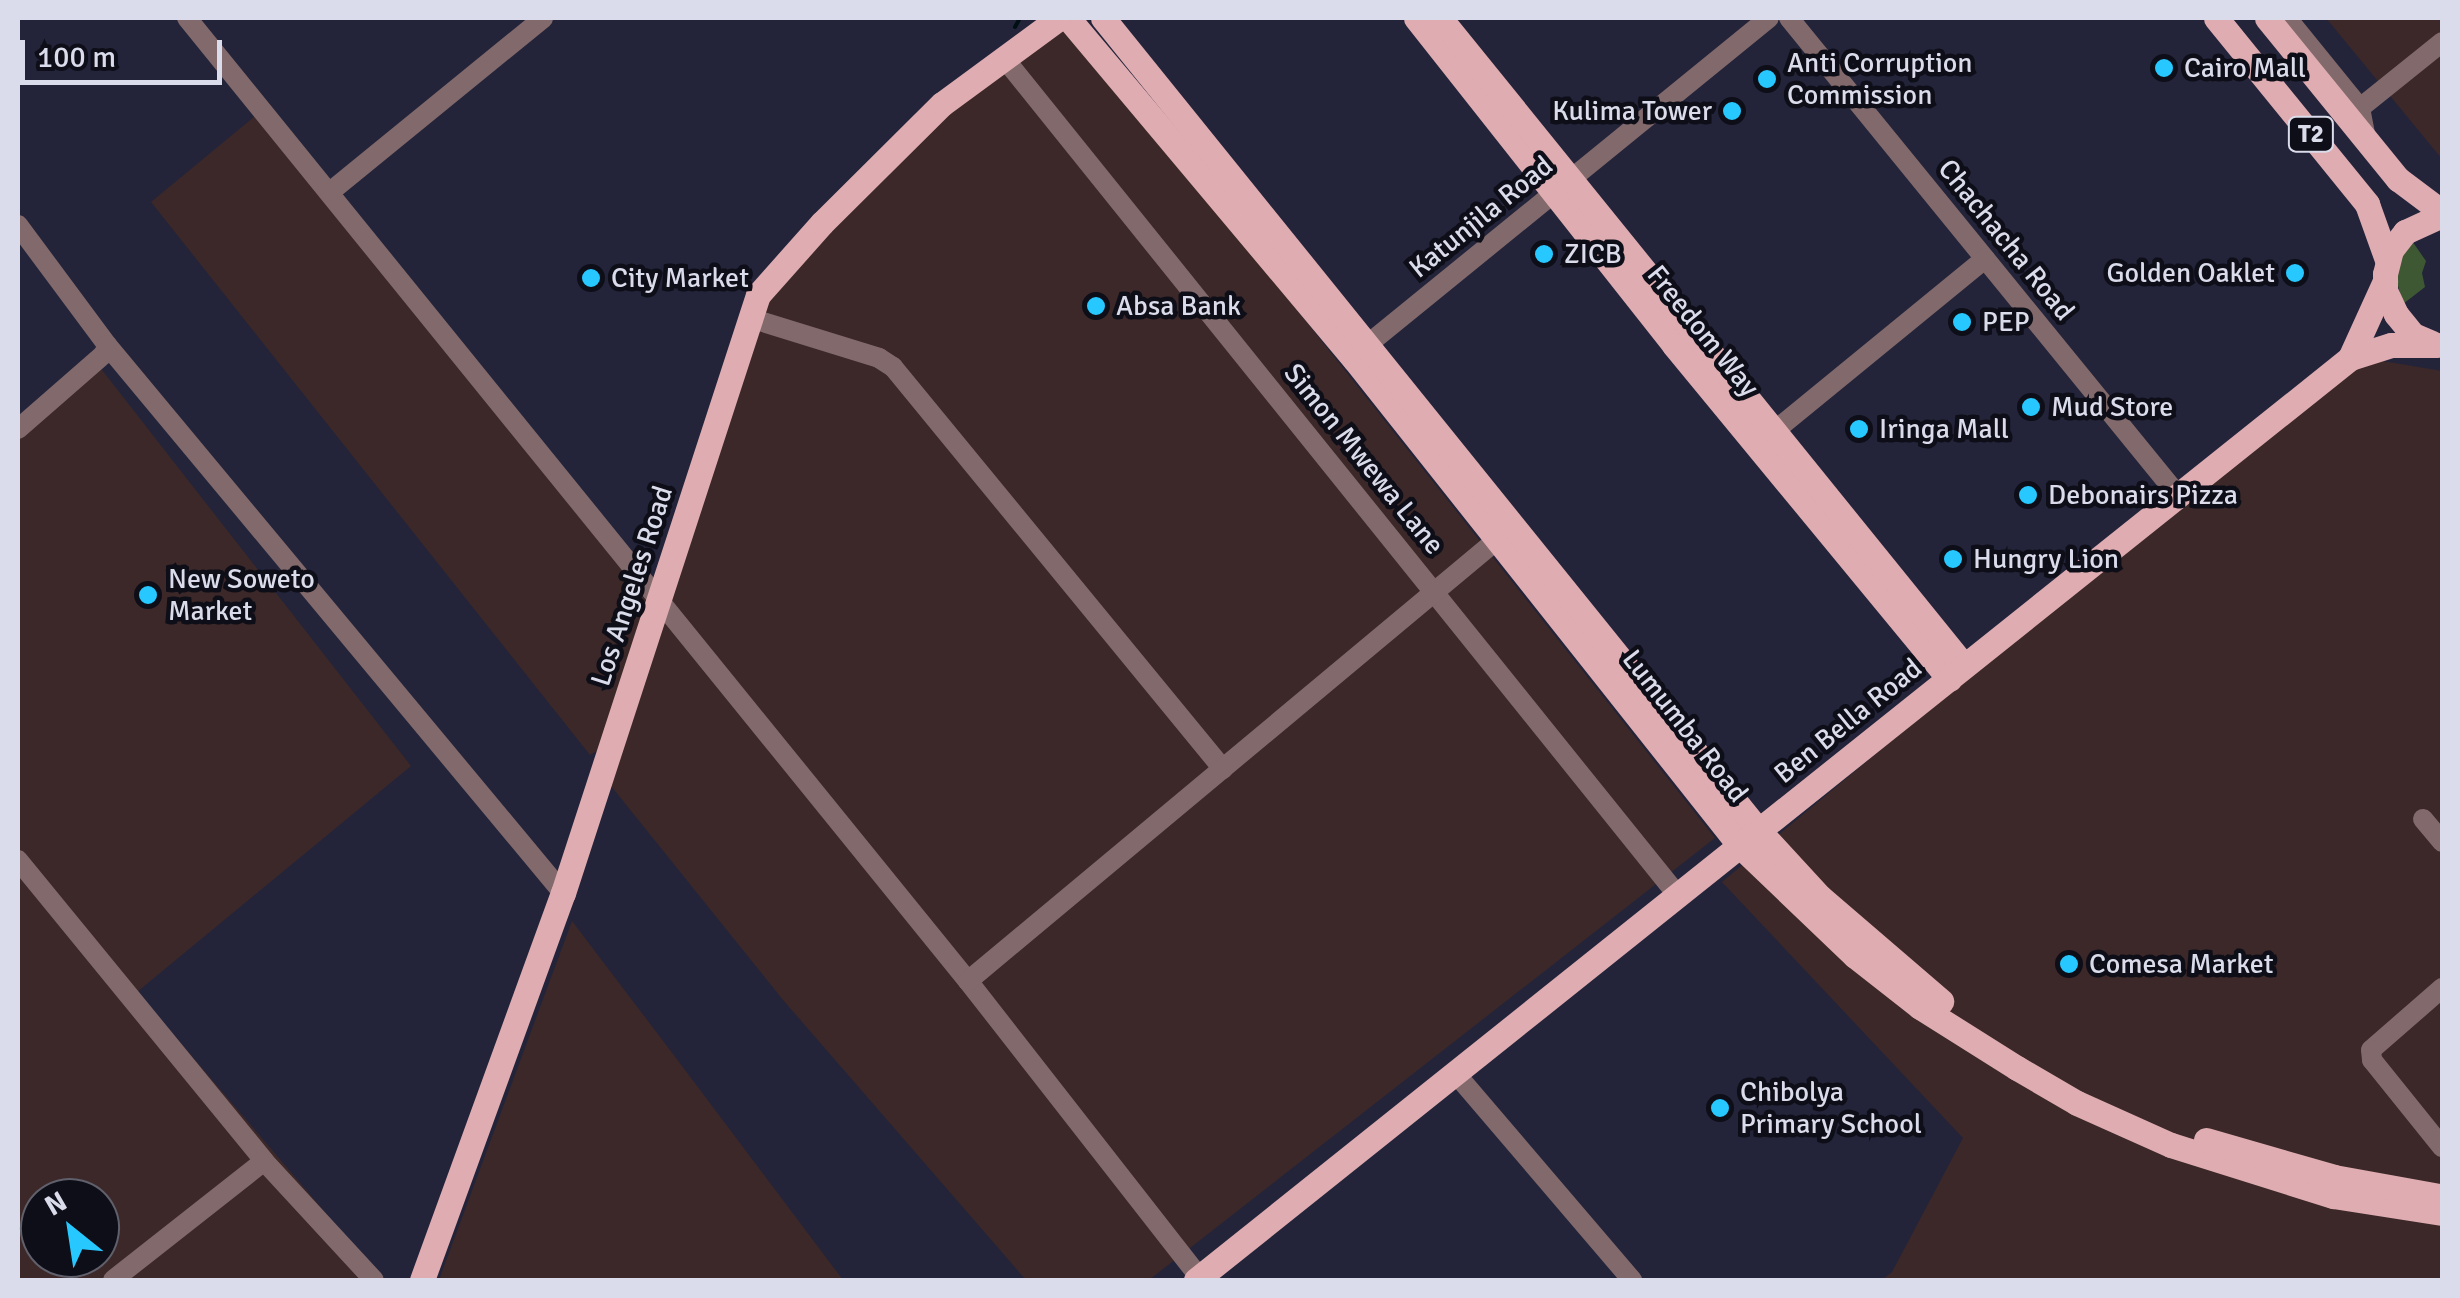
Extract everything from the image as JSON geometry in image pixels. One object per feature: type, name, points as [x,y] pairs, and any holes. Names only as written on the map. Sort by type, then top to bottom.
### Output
[{"type":"main road","name":"Los Angeles Road","points":[[422,1280],[563,893],[762,289],[942,104],[1059,18]]},
{"type":"main road","name":"Lumumba Road","points":[[1068,18],[1355,360],[1498,539],[1750,839],[1855,956],[1920,1007],[2077,1103],[2171,1146],[2333,1196],[2441,1200]]},
{"type":"main road","name":"Lumumba Road","points":[[1103,18],[1367,345],[1750,839]]},
{"type":"main road","name":"Freedom Way","points":[[1416,18],[1562,186],[1957,672]]},
{"type":"main road","name":"Freedom Way","points":[[1440,18],[1562,186]]},
{"type":"main road","name":"T2","points":[[2267,18],[2292,32],[2366,140],[2398,179],[2442,213]]},
{"type":"main road","name":"T2","points":[[2221,21],[2367,204],[2386,271]]},
{"type":"main road","name":"Ben Bella Road","points":[[2350,358],[2405,232],[2442,213]]},
{"type":"main road","points":[[2386,271],[2401,322],[2413,335],[2440,346]]},
{"type":"main road","name":"Ben Bella Road","points":[[1198,1279],[2180,498],[2350,358],[2392,344],[2440,346]]},
{"type":"street","points":[[188,18],[968,981],[1198,1279]]},
{"type":"street","points":[[330,192],[542,18]]},
{"type":"street","name":"Katunjila Road","points":[[1367,345],[1770,18]]},
{"type":"street","name":"Chachacha Road","points":[[1789,18],[2180,498]]},
{"type":"street","points":[[2292,32],[2360,108],[2366,140]]},
{"type":"street","points":[[2360,108],[2442,42]]},
{"type":"street","name":"Simon Mwewa Lane","points":[[1004,58],[1680,897]]},
{"type":"street","points":[[18,225],[107,345],[563,893]]},
{"type":"street","points":[[1765,439],[1984,258]]},
{"type":"street","points":[[750,318],[879,358],[892,367],[1223,769]]},
{"type":"street","points":[[18,429],[104,354],[107,345]]},
{"type":"street","points":[[968,981],[1498,539]]},
{"type":"street","points":[[2422,819],[2442,842]]},
{"type":"street","points":[[18,860],[264,1162],[374,1280]]},
{"type":"street","points":[[2442,988],[2371,1050],[2372,1060],[2442,1147]]},
{"type":"street","points":[[1456,1074],[1632,1280]]},
{"type":"street","points":[[112,1280],[264,1162]]},
{"type":"shaded area","points":[[1066,18],[1715,838],[1149,1280],[1026,1280],[783,1000],[603,776],[761,293],[936,111]]},
{"type":"shaded area","points":[[2326,18],[2442,18],[2442,159]]},
{"type":"shaded area","points":[[260,112],[646,600],[600,749],[590,755],[151,202]]},
{"type":"shaded area","points":[[2353,356],[2442,371],[2442,1280],[1882,1280],[1892,1272],[1963,1138],[1722,882]]},
{"type":"shaded area","name":"New Soweto Market","points":[[95,361],[411,766],[137,992],[383,1280],[18,1280],[18,425]]},
{"type":"shaded area","points":[[572,921],[673,1054],[843,1280],[439,1280]]},
{"type":"green space","points":[[2410,238],[2426,261],[2422,273],[2425,287],[2403,304],[2394,271]]},
{"type":"waterway","points":[[1015,27],[1020,18]]},
{"type":"place","name":"Cairo Mall","points":[[2164,68]]},
{"type":"place","name":"Anti Corruption Commission","points":[[1767,79]]},
{"type":"place","name":"Kulima Tower","points":[[1732,111]]},
{"type":"place","name":"ZICB","points":[[1544,254]]},
{"type":"place","name":"Golden Oaklet","points":[[2295,273]]},
{"type":"place","name":"City Market","points":[[591,278]]},
{"type":"place","name":"Absa Bank","points":[[1096,306]]},
{"type":"place","name":"PEP","points":[[1962,322]]},
{"type":"place","name":"Mud Store","points":[[2031,407]]},
{"type":"place","name":"Iringa Mall","points":[[1859,429]]},
{"type":"place","name":"Debonairs Pizza","points":[[2028,495]]},
{"type":"place","name":"Hungry Lion","points":[[1953,559]]},
{"type":"place","name":"New Soweto Market","points":[[148,595]]},
{"type":"place","name":"Comesa Market","points":[[2069,964]]},
{"type":"place","name":"Chibolya Primary School","points":[[1720,1108]]}]
